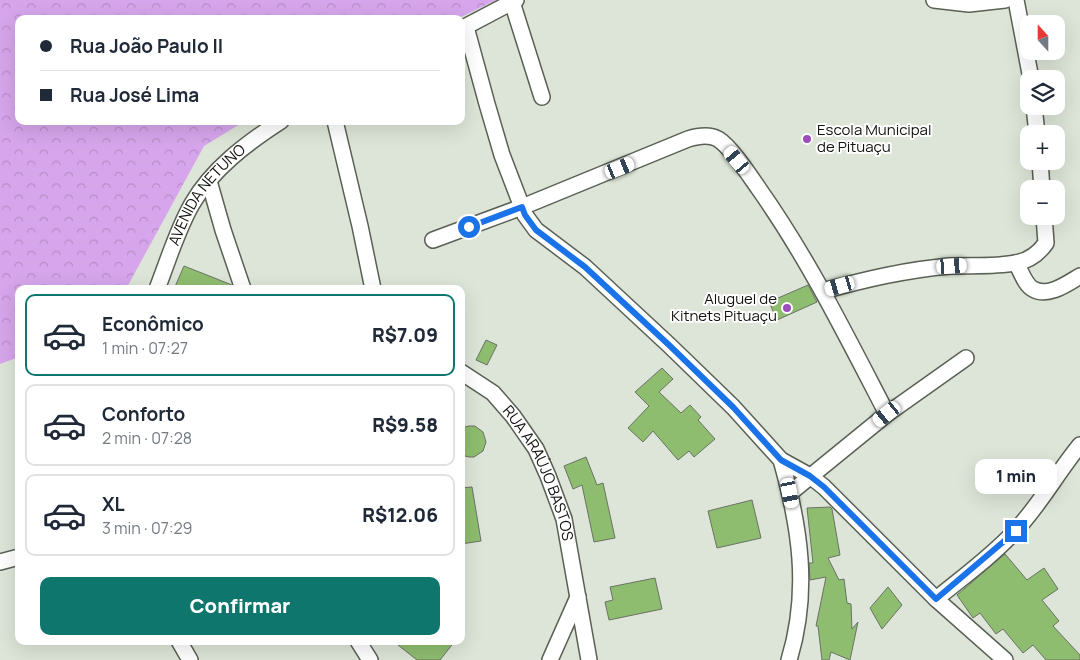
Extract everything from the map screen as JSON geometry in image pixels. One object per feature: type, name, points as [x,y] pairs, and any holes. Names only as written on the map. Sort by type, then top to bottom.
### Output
[{"type":"street","points":[[934,0],[969,4],[1005,0]]},
{"type":"street","points":[[1016,0],[1029,70]]},
{"type":"street","points":[[465,27],[514,1],[542,97]]},
{"type":"street","points":[[465,35],[502,155],[525,215],[536,230],[585,267],[733,407],[781,460],[810,476],[839,501],[936,599],[1005,660]]},
{"type":"street","name":"AVENIDA NETUNO","points":[[159,285],[192,204],[209,181],[226,163],[244,146],[275,125]]},
{"type":"street","points":[[336,125],[372,285]]},
{"type":"street","points":[[433,240],[522,207],[688,139],[699,136],[711,136],[725,145],[749,174],[786,228],[823,291],[887,414]]},
{"type":"street","points":[[209,181],[222,230],[242,285]]},
{"type":"street","points":[[823,291],[873,277],[914,270],[1016,263],[1039,253],[1046,243],[1045,225]]},
{"type":"street","points":[[1016,263],[1033,290],[1042,292],[1053,290],[1080,276]]},
{"type":"street","points":[[790,493],[887,414],[966,358]]},
{"type":"street","name":"RUA ARAÚJO BASTOS","points":[[465,375],[493,393],[513,416],[536,449],[564,519],[590,660]]},
{"type":"street","points":[[936,599],[1016,531],[1080,445]]},
{"type":"street","points":[[781,460],[798,532],[802,580],[799,622],[789,660]]},
{"type":"street","points":[[0,562],[15,558]]},
{"type":"street","points":[[550,660],[578,598]]},
{"type":"street","points":[[181,645],[190,660]]},
{"type":"street","points":[[361,645],[370,660]]},
{"type":"green space","points":[[0,0],[496,0],[465,15],[15,15],[15,125],[238,125],[204,146],[128,285],[15,285],[15,358],[0,364]]},
{"type":"building","points":[[184,266],[232,285],[176,285]]},
{"type":"building","name":"Aluguel de Kitnets Pituaçu","points":[[808,285],[817,302],[777,320],[769,302]]},
{"type":"building","points":[[486,340],[497,345],[487,365],[476,360]]},
{"type":"building","points":[[662,368],[673,379],[659,392],[681,413],[690,405],[701,417],[698,420],[715,439],[694,457],[689,451],[678,460],[653,431],[643,442],[628,428],[649,406],[635,392]]},
{"type":"building","points":[[475,426],[483,432],[486,442],[483,451],[474,457],[465,456],[465,427]]},
{"type":"building","points":[[586,457],[597,485],[603,483],[615,538],[594,542],[582,485],[573,489],[564,466]]},
{"type":"building","points":[[472,487],[481,541],[465,543],[465,488]]},
{"type":"building","points":[[752,500],[761,538],[717,548],[708,511]]},
{"type":"building","points":[[830,507],[832,509],[840,555],[828,558],[839,580],[844,579],[847,603],[851,604],[852,629],[858,622],[850,660],[831,652],[829,660],[822,660],[818,626],[816,626],[826,577],[810,580],[809,563],[813,563],[807,508]]},
{"type":"building","points":[[1005,554],[1027,580],[1044,568],[1058,589],[1042,600],[1059,621],[1053,626],[1080,655],[1080,660],[1046,660],[1033,645],[1023,653],[1003,629],[996,634],[980,613],[973,618],[957,595]]},
{"type":"building","points":[[655,578],[662,609],[609,620],[605,602],[613,600],[610,587]]},
{"type":"building","points":[[888,587],[902,605],[882,629],[870,608]]},
{"type":"building","points":[[398,645],[452,645],[440,660],[417,660]]},
{"type":"place","name":"Escola Municipal de Pituaçu","points":[[807,139]]},
{"type":"place","name":"Aluguel de Kitnets Pituaçu","points":[[787,308]]},
{"type":"route","points":[[469,227],[522,207],[529,222],[536,230],[585,267],[669,345],[733,407],[781,460],[810,476],[824,487],[936,599],[1016,531]]}]
